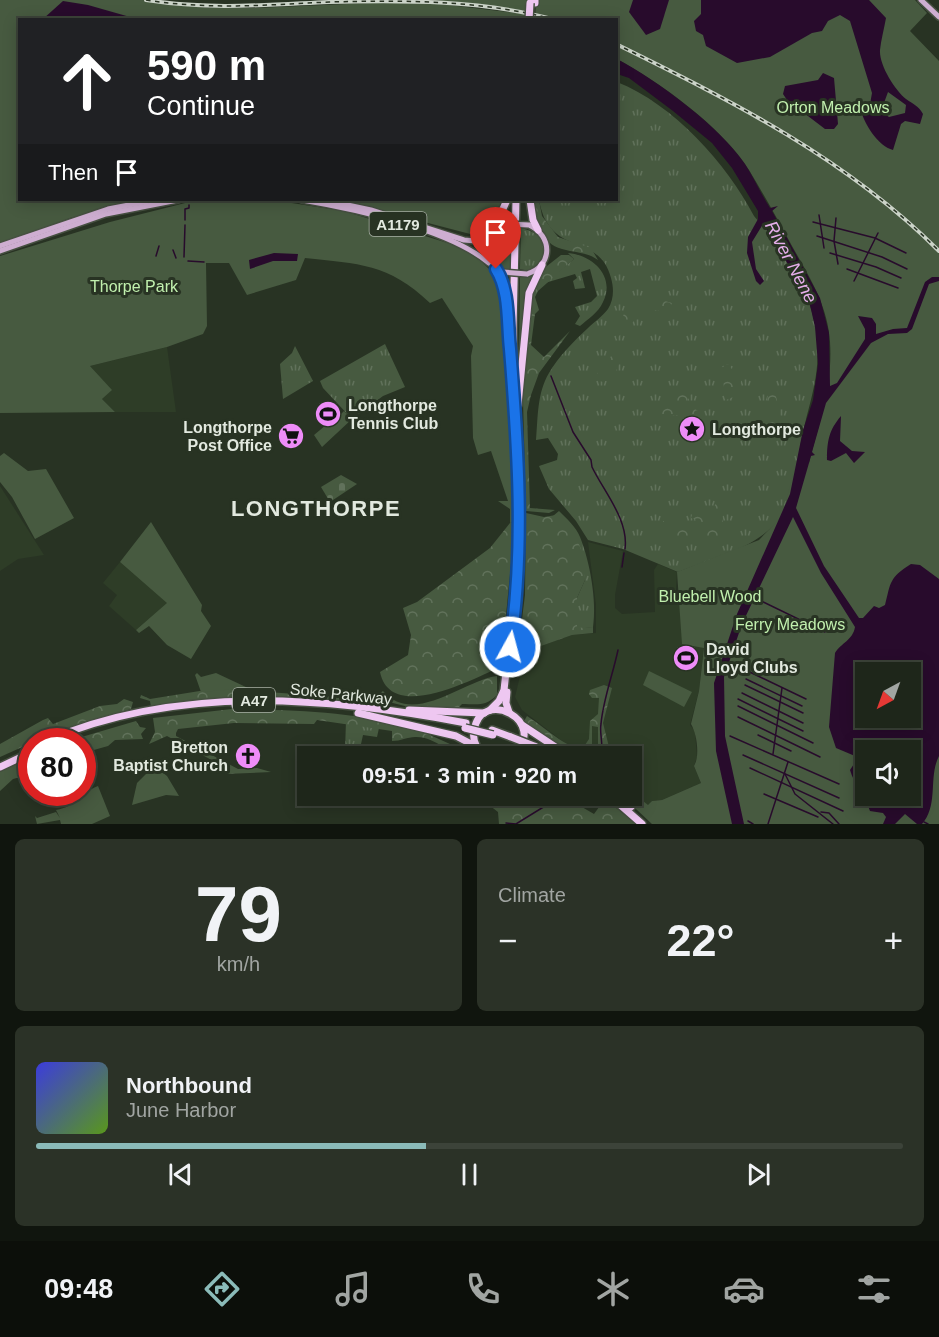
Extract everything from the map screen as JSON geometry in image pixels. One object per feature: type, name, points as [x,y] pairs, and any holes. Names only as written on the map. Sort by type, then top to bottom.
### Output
[{"type":"highway","points":[[531,18],[533,1]]},
{"type":"highway","points":[[491,232],[506,201]]},
{"type":"highway","points":[[476,746],[475,726],[502,697],[518,565],[516,404],[518,201]]},
{"type":"highway","points":[[530,201],[533,220],[538,230]]},
{"type":"highway","points":[[516,404],[529,293],[542,265]]},
{"type":"highway","points":[[500,270],[516,404],[522,567],[518,623],[506,703],[509,712],[522,725],[554,746]]},
{"type":"highway","name":"A47","points":[[443,712],[483,710],[498,699],[505,681]]},
{"type":"highway","name":"Soke Parkway","points":[[86,728],[159,709],[212,702],[269,700],[465,726],[529,746]]},
{"type":"highway","name":"Soke Parkway","points":[[96,729],[115,723],[195,708],[262,705],[358,711]]},
{"type":"highway","name":"A47","points":[[358,711],[487,712]]},
{"type":"highway","name":"A47","points":[[358,711],[456,735],[474,746]]},
{"type":"highway","points":[[487,712],[509,712]]},
{"type":"highway","points":[[520,746],[522,725]]},
{"type":"highway","points":[[0,762],[18,754]]},
{"type":"highway","points":[[0,767],[18,759]]},
{"type":"highway","points":[[620,806],[648,824]]},
{"type":"highway","points":[[623,806],[637,817]]},
{"type":"highway","points":[[627,806],[642,824]]},
{"type":"main road","points":[[921,0],[939,17]]},
{"type":"main road","points":[[0,246],[97,212],[150,201]]},
{"type":"main road","points":[[0,251],[106,214],[173,201]]},
{"type":"main road","name":"A1179","points":[[307,201],[369,214],[455,242],[469,247],[489,262]]},
{"type":"main road","name":"A1179","points":[[329,201],[371,210],[464,240],[476,240],[491,232]]},
{"type":"main road","points":[[507,224],[530,225],[538,230],[547,247],[542,265],[527,274],[500,270],[489,262],[485,249],[491,232],[507,224]]},
{"type":"shaded area","points":[[167,347],[176,412],[115,412],[102,399],[111,390],[90,366]]},
{"type":"shaded area","points":[[0,486],[44,555],[18,559],[0,571]]},
{"type":"shaded area","points":[[588,542],[623,551],[615,595],[615,608],[622,614],[655,612],[654,570],[658,564],[677,572],[676,590],[704,648],[699,691],[690,725],[695,731],[697,757],[694,766],[701,783],[662,800],[652,801],[648,806],[642,800],[642,746],[570,746],[522,710],[515,697],[526,651],[572,635],[596,633],[596,605]]},
{"type":"shaded area","points":[[120,562],[168,603],[136,630],[109,606],[117,595],[103,583]]},
{"type":"green space","points":[[0,0],[143,0],[206,8],[414,1],[526,14],[525,18],[18,18],[18,201],[133,201],[70,218],[0,244]]},
{"type":"green space","points":[[434,0],[527,0],[526,11]]},
{"type":"green space","points":[[536,0],[915,0],[927,13],[910,31],[939,61],[939,824],[652,824],[633,806],[642,806],[642,800],[648,805],[652,801],[662,800],[701,783],[694,766],[697,745],[691,724],[699,691],[704,648],[682,644],[677,572],[759,540],[782,516],[798,456],[809,463],[827,389],[830,358],[826,316],[817,292],[749,170],[707,122],[671,93],[618,60],[618,18],[535,18]]},
{"type":"green space","points":[[618,82],[638,92],[678,120],[714,157],[743,196],[755,218],[767,228],[790,264],[809,303],[816,330],[817,361],[814,388],[789,501],[781,517],[760,537],[720,557],[678,572],[623,549],[588,540],[576,521],[549,489],[539,466],[557,460],[558,454],[548,438],[536,440],[542,389],[553,367],[567,349],[608,309],[613,290],[605,264],[596,254],[563,238],[553,230],[545,218],[539,201],[618,201]]},
{"type":"green space","name":"Thorpe Park","points":[[193,201],[279,201],[344,211],[451,244],[476,256],[499,279],[507,358],[515,522],[510,523],[510,509],[498,501],[508,501],[491,451],[478,455],[473,438],[471,356],[473,346],[442,298],[430,303],[400,280],[357,264],[305,258],[296,280],[247,295],[229,263],[206,263],[207,326],[203,334],[167,347],[90,366],[112,390],[102,399],[115,412],[0,413],[0,256],[110,222]]},
{"type":"green space","points":[[344,201],[502,201],[491,225],[474,235]]},
{"type":"green space","points":[[532,201],[539,201],[542,216],[558,237],[591,248],[598,260],[585,254],[562,249],[549,242],[540,229]]},
{"type":"green space","points":[[501,227],[512,227],[510,270],[502,270],[486,251],[489,236]]},
{"type":"green space","points":[[521,228],[535,234],[546,248],[543,259],[529,271],[520,269]]},
{"type":"green space","points":[[568,253],[593,263],[604,276],[606,284],[606,293],[601,306],[580,326],[575,324],[580,316],[575,307],[591,302],[597,296],[590,269],[581,272],[585,288],[575,289],[573,281],[577,278],[575,274],[545,283],[574,259]]},
{"type":"green space","points":[[561,255],[569,255],[574,259],[538,291],[535,297],[539,310],[535,314],[531,345],[544,357],[570,331],[539,373],[527,412],[530,508],[555,510],[549,513],[526,511],[523,400],[530,297],[537,279],[547,266]]},
{"type":"green space","points":[[533,274],[525,296],[519,359],[520,277]]},
{"type":"green space","points":[[654,298],[672,303],[667,313],[656,310],[635,320],[616,339],[626,307],[645,310]]},
{"type":"green space","points":[[385,344],[405,387],[383,396],[352,419],[323,388],[320,381]]},
{"type":"green space","points":[[295,346],[313,381],[283,399],[280,364],[292,353]]},
{"type":"green space","points":[[612,355],[621,358],[614,377],[603,382],[593,379]]},
{"type":"green space","points":[[728,364],[741,381],[738,395],[726,400],[721,368]]},
{"type":"green space","points":[[681,381],[693,389],[686,404],[700,412],[701,422],[675,415],[631,427],[634,422],[664,406]]},
{"type":"green space","points":[[775,391],[781,421],[761,426],[768,395]]},
{"type":"green space","points":[[330,403],[339,416],[344,411],[352,419],[322,447],[314,435],[326,425],[317,412]]},
{"type":"green space","points":[[4,453],[28,471],[46,469],[74,518],[35,539],[12,497],[0,482],[0,456]]},
{"type":"green space","points":[[341,475],[357,484],[330,502],[321,487]]},
{"type":"green space","points":[[718,500],[722,502],[724,545],[712,551],[706,542],[666,536],[663,521],[706,528],[705,523],[691,518],[694,508],[710,513]]},
{"type":"green space","points":[[559,511],[578,533],[584,547],[592,582],[593,627],[577,629],[577,598],[585,580],[553,516]]},
{"type":"green space","points":[[526,513],[544,517],[556,515],[570,525],[583,555],[585,580],[577,598],[577,628],[593,627],[593,633],[572,635],[527,651],[525,667],[516,668],[525,595]]},
{"type":"green space","points":[[151,522],[202,605],[201,611],[211,626],[191,659],[167,645],[149,626],[139,633],[136,630],[167,603],[120,562]]},
{"type":"green space","points":[[515,522],[501,667],[434,693],[416,696],[400,695],[387,687],[380,672],[408,655],[411,635],[403,608],[417,602],[490,548],[510,523]]},
{"type":"green space","points":[[649,671],[692,692],[684,707],[643,685]]},
{"type":"green space","points":[[197,673],[201,677],[216,673],[248,688],[201,692],[195,675]]},
{"type":"green space","points":[[497,676],[497,695],[493,699],[481,704],[462,704],[456,710],[413,708],[385,701],[370,705],[368,701],[383,691],[395,701],[409,704],[424,703]]},
{"type":"green space","points":[[237,685],[253,691],[363,699],[365,703],[272,697],[233,698],[151,707],[150,701],[140,698],[141,695],[150,699]]},
{"type":"green space","points":[[604,685],[612,688],[603,723],[609,746],[598,746],[598,727],[592,726],[592,745],[585,745],[589,739],[590,721],[598,714],[599,698],[592,698],[589,694],[590,690]]},
{"type":"green space","points":[[124,699],[133,702],[131,709],[67,728],[29,728],[48,718],[53,724],[100,706],[117,704]]},
{"type":"green space","points":[[232,709],[347,715],[415,729],[455,746],[442,746],[423,738],[412,737],[392,741],[392,731],[317,720],[314,724],[234,723],[178,729],[176,736],[238,769],[257,768],[271,772],[225,774],[219,764],[167,736],[149,744],[155,732],[153,718]]},
{"type":"green space","points":[[527,716],[559,739],[572,746],[556,746],[523,723]]},
{"type":"green space","points":[[136,721],[140,727],[146,728],[141,734],[143,739],[115,740],[108,746],[96,749],[96,733]]},
{"type":"green space","points":[[346,721],[379,728],[377,737],[363,735],[361,746],[345,746]]},
{"type":"green space","points":[[18,734],[18,749],[0,757],[0,744]]},
{"type":"green space","points":[[18,763],[18,778],[13,779],[0,791],[0,772]]},
{"type":"green space","points":[[154,766],[167,776],[179,796],[166,795],[132,805],[137,783]]},
{"type":"green space","points":[[98,786],[110,816],[92,824],[61,824],[60,820],[37,824],[35,816],[37,818],[56,812],[60,818],[56,810],[69,806],[96,806],[96,787]]},
{"type":"green space","points":[[490,806],[580,806],[594,814],[600,806],[614,806],[636,824],[499,824],[498,812]]},
{"type":"water","points":[[633,0],[669,0],[660,29],[646,35],[629,12]]},
{"type":"water","points":[[701,0],[869,0],[886,18],[880,50],[882,63],[902,95],[918,107],[923,114],[920,124],[905,121],[901,124],[893,150],[883,145],[874,136],[862,114],[869,110],[872,93],[850,21],[840,15],[828,21],[822,31],[812,33],[770,57],[737,63],[706,46],[703,35],[696,31],[694,21],[701,14]],"holes":[[[888,92],[906,105],[905,113],[889,117],[881,111]]]},
{"type":"water","points":[[63,1],[88,5],[134,18],[44,18]]},
{"type":"water","name":"River Nene","points":[[618,60],[668,91],[704,120],[734,149],[770,208],[778,206],[772,211],[820,298],[829,333],[830,386],[837,383],[865,339],[865,329],[858,316],[872,318],[876,324],[876,334],[907,328],[925,282],[932,277],[939,277],[939,281],[929,284],[912,329],[907,333],[888,334],[871,343],[826,403],[812,452],[815,455],[811,456],[796,508],[824,566],[859,618],[863,618],[874,606],[879,608],[885,605],[892,581],[898,573],[911,564],[920,565],[939,579],[939,756],[934,773],[930,808],[922,824],[917,824],[905,814],[895,824],[883,824],[886,817],[883,813],[870,811],[868,806],[921,806],[921,740],[855,740],[855,756],[836,748],[829,727],[835,653],[852,635],[855,627],[821,573],[793,517],[742,624],[724,677],[725,736],[744,824],[732,824],[716,751],[714,683],[737,614],[790,494],[803,430],[813,400],[818,364],[815,327],[810,305],[799,282],[763,224],[752,242],[756,269],[764,281],[760,285],[756,281],[747,253],[748,237],[758,219],[758,211],[732,168],[712,143],[629,78],[618,74]]},
{"type":"water","points":[[823,73],[834,78],[838,124],[834,129],[825,129],[787,100],[783,94],[785,86],[818,80]]},
{"type":"water","points":[[274,253],[298,254],[297,261],[273,261],[250,269],[249,260]]},
{"type":"water","points":[[841,416],[840,441],[852,451],[865,452],[854,463],[846,453],[831,461],[827,460],[830,436]]},
{"type":"water","points":[[855,762],[855,781],[852,775],[850,770]]},
{"type":"waterway","points":[[185,220],[185,209],[189,208],[189,205]]},
{"type":"waterway","points":[[819,215],[824,248]]},
{"type":"waterway","points":[[836,218],[834,241],[838,264]]},
{"type":"waterway","points":[[813,222],[875,238],[906,253]]},
{"type":"waterway","points":[[184,257],[185,225]]},
{"type":"waterway","points":[[854,281],[878,233]]},
{"type":"waterway","points":[[817,236],[882,257],[907,269]]},
{"type":"waterway","points":[[156,256],[159,246]]},
{"type":"waterway","points":[[173,250],[176,258]]},
{"type":"waterway","points":[[830,253],[876,267],[901,278]]},
{"type":"waterway","points":[[188,261],[204,262]]},
{"type":"waterway","points":[[847,269],[898,288]]},
{"type":"waterway","points":[[551,376],[573,432],[591,460],[592,467],[619,517],[623,527],[625,549]]},
{"type":"waterway","points":[[622,567],[624,553]]},
{"type":"waterway","points":[[757,599],[825,632]]},
{"type":"waterway","points":[[602,746],[602,715],[618,650]]},
{"type":"waterway","points":[[735,665],[806,699]]},
{"type":"waterway","points":[[746,679],[802,706]]},
{"type":"waterway","points":[[745,685],[803,713]]},
{"type":"waterway","points":[[773,754],[782,688]]},
{"type":"waterway","points":[[742,693],[803,723]]},
{"type":"waterway","points":[[738,699],[803,731]]},
{"type":"waterway","points":[[738,706],[813,743]]},
{"type":"waterway","points":[[738,717],[820,757]]},
{"type":"waterway","points":[[758,735],[791,751]]},
{"type":"waterway","points":[[730,736],[839,784]]},
{"type":"waterway","points":[[743,755],[839,798]]},
{"type":"waterway","points":[[768,824],[788,762]]},
{"type":"waterway","points":[[750,768],[843,811]]},
{"type":"waterway","points":[[785,774],[795,794],[833,824]]},
{"type":"waterway","points":[[764,794],[818,817]]},
{"type":"waterway","points":[[506,823],[516,824],[545,806]]},
{"type":"waterway","points":[[821,812],[829,813],[839,824]]},
{"type":"waterway","points":[[748,821],[753,824]]},
{"type":"waterway","points":[[924,822],[928,824]]},
{"type":"railway","points":[[146,0],[215,6],[358,1],[444,3],[500,8],[548,18]]},
{"type":"railway","points":[[618,45],[745,110],[827,160],[903,218],[939,251]]},
{"type":"place","name":"Longthorpe Tennis Club","points":[[328,414]]},
{"type":"place","name":"Longthorpe","points":[[692,429]]},
{"type":"place","name":"Longthorpe Post Office","points":[[291,436]]},
{"type":"place","name":"David Lloyd Clubs","points":[[686,658]]},
{"type":"place","name":"Bretton Baptist Church","points":[[248,756]]},
{"type":"district","name":"LONGTHORPE","points":[[316,508]]},
{"type":"route","points":[[496,269],[503,281],[504,289],[514,403],[518,509],[518,565],[510,647]]},
{"type":"park label","name":"Orton Meadows","points":[[833,107]]},
{"type":"park label","name":"Bluebell Wood","points":[[710,596]]},
{"type":"park label","name":"Ferry Meadows","points":[[790,624]]}]
